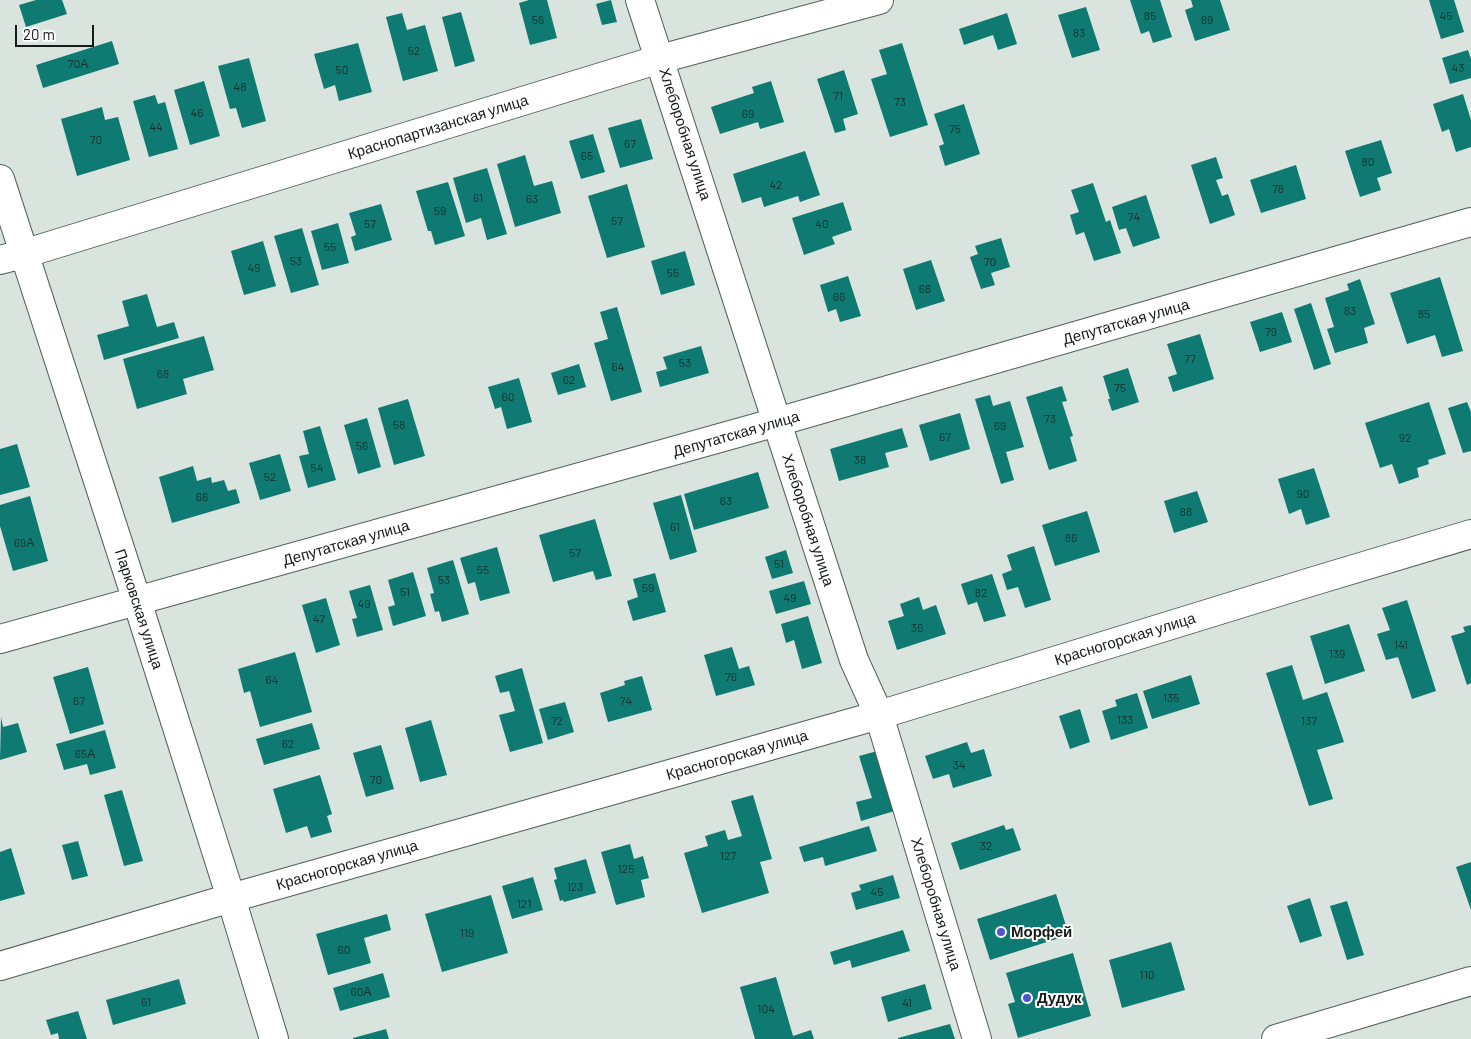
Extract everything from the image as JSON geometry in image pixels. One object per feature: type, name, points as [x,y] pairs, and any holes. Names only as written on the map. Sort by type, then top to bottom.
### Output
[{"type":"street","name":"Хлеборобная улица","points":[[640,0],[854,660],[879,715],[977,1039]]},
{"type":"street","name":"Краснопартизанская улица","points":[[12,257],[660,59],[879,0]]},
{"type":"street","name":"Парковская улица","points":[[0,179],[12,257],[137,601],[274,1039]]},
{"type":"street","name":"Депутатская улица","points":[[0,639],[778,422],[1471,222]]},
{"type":"street","name":"Красногорская улица","points":[[0,966],[231,898],[879,715],[1314,580],[1471,534]]},
{"type":"street","points":[[1276,1039],[1471,981]]},
{"type":"building","points":[[36,0],[62,0],[67,14],[26,27],[19,5]]},
{"type":"building","points":[[529,0],[547,0],[557,38],[530,45],[519,3]]},
{"type":"building","points":[[611,0],[617,22],[602,25],[596,4]]},
{"type":"building","points":[[1130,0],[1160,0],[1172,37],[1153,43],[1149,31],[1141,34]]},
{"type":"building","points":[[1191,0],[1220,0],[1230,30],[1195,41],[1185,10],[1193,7]]},
{"type":"building","points":[[1429,0],[1454,0],[1464,32],[1441,39]]},
{"type":"building","points":[[1086,7],[1100,50],[1072,58],[1058,15]]},
{"type":"building","points":[[461,12],[475,61],[455,67],[442,17]]},
{"type":"building","points":[[402,13],[407,30],[425,25],[438,71],[403,81],[386,17]]},
{"type":"building","points":[[1007,13],[1017,44],[998,50],[993,35],[964,45],[959,29]]},
{"type":"building","points":[[112,41],[119,64],[43,88],[36,65]]},
{"type":"building","points":[[358,43],[372,92],[339,101],[335,85],[324,89],[314,54]]},
{"type":"building","points":[[902,43],[928,125],[890,137],[871,79],[887,74],[879,50]]},
{"type":"building","points":[[1468,50],[1471,59],[1471,78],[1450,84],[1442,58]]},
{"type":"building","points":[[249,58],[266,121],[242,128],[236,108],[230,109],[218,66]]},
{"type":"building","points":[[844,70],[858,114],[843,119],[846,130],[835,133],[817,79]]},
{"type":"building","points":[[204,81],[220,136],[190,145],[174,90]]},
{"type":"building","points":[[771,81],[784,122],[760,129],[758,122],[720,134],[711,107],[754,93],[752,87]]},
{"type":"building","points":[[1463,94],[1471,120],[1471,147],[1456,152],[1449,129],[1442,132],[1433,104]]},
{"type":"building","points":[[155,95],[158,104],[165,102],[178,149],[149,157],[133,101]]},
{"type":"building","points":[[964,104],[980,154],[945,166],[939,146],[944,144],[934,114]]},
{"type":"building","points":[[102,107],[105,120],[118,117],[130,160],[77,176],[61,119]]},
{"type":"building","points":[[641,119],[653,159],[620,168],[608,128]]},
{"type":"building","points":[[593,134],[605,172],[581,179],[569,141]]},
{"type":"building","points":[[1381,140],[1392,173],[1377,178],[1381,190],[1360,197],[1345,151]]},
{"type":"building","points":[[805,151],[820,195],[800,202],[798,196],[764,207],[761,197],[742,203],[733,174]]},
{"type":"building","points":[[525,155],[534,186],[552,181],[561,213],[515,227],[497,164]]},
{"type":"building","points":[[1216,157],[1223,178],[1216,180],[1222,196],[1228,194],[1235,215],[1210,224],[1191,165]]},
{"type":"building","points":[[1296,165],[1306,199],[1261,213],[1250,180]]},
{"type":"building","points":[[487,168],[507,234],[487,240],[481,218],[466,223],[453,178]]},
{"type":"building","points":[[448,182],[465,236],[435,245],[431,231],[428,231],[416,191]]},
{"type":"building","points":[[1093,183],[1106,222],[1110,220],[1121,253],[1094,261],[1084,232],[1076,235],[1070,215],[1079,212],[1071,190]]},
{"type":"building","points":[[627,184],[645,247],[607,258],[588,196]]},
{"type":"building","points":[[1146,195],[1160,238],[1133,247],[1126,228],[1119,230],[1112,207]]},
{"type":"building","points":[[843,202],[852,230],[832,237],[835,244],[804,255],[792,218]]},
{"type":"building","points":[[381,204],[392,240],[355,251],[351,237],[356,235],[349,213]]},
{"type":"building","points":[[338,223],[349,263],[322,270],[311,231]]},
{"type":"building","points":[[302,228],[319,285],[291,293],[274,236]]},
{"type":"building","points":[[1001,238],[1010,267],[991,273],[995,285],[981,289],[970,257],[978,254],[975,246]]},
{"type":"building","points":[[263,241],[276,286],[244,295],[231,251]]},
{"type":"building","points":[[685,251],[695,285],[661,295],[651,261]]},
{"type":"building","points":[[931,260],[945,301],[916,310],[903,269]]},
{"type":"building","points":[[848,276],[861,316],[840,322],[836,309],[828,312],[820,285]]},
{"type":"building","points":[[1440,277],[1463,351],[1442,357],[1435,335],[1407,344],[1390,293]]},
{"type":"building","points":[[1360,279],[1375,324],[1364,328],[1368,343],[1335,353],[1327,329],[1334,327],[1325,298],[1349,290],[1347,284]]},
{"type":"building","points":[[147,294],[157,327],[174,322],[179,338],[104,360],[97,335],[129,326],[122,301]]},
{"type":"building","points":[[1311,303],[1331,364],[1314,370],[1294,309]]},
{"type":"building","points":[[617,307],[642,392],[611,401],[594,343],[608,339],[600,312]]},
{"type":"building","points":[[1282,312],[1292,342],[1260,352],[1250,322]]},
{"type":"building","points":[[1200,334],[1214,379],[1173,392],[1168,377],[1177,374],[1167,344]]},
{"type":"building","points":[[204,336],[214,370],[183,379],[187,394],[137,409],[123,359]]},
{"type":"building","points":[[701,346],[709,373],[660,387],[656,372],[667,369],[663,357]]},
{"type":"building","points":[[579,364],[586,387],[558,395],[551,373]]},
{"type":"building","points":[[1128,368],[1139,402],[1112,411],[1103,376]]},
{"type":"building","points":[[519,378],[532,422],[507,429],[501,407],[495,409],[488,387]]},
{"type":"building","points":[[1062,386],[1067,401],[1062,402],[1073,436],[1070,437],[1077,461],[1049,470],[1026,397]]},
{"type":"building","points":[[990,395],[993,406],[1010,401],[1024,447],[1006,452],[1014,480],[1001,484],[975,399]]},
{"type":"building","points":[[408,399],[425,456],[394,465],[378,408]]},
{"type":"building","points":[[1429,402],[1446,454],[1428,460],[1429,464],[1417,468],[1419,477],[1399,484],[1392,464],[1380,468],[1365,423]]},
{"type":"building","points":[[1467,402],[1471,412],[1471,451],[1463,453],[1448,408]]},
{"type":"building","points":[[960,413],[970,449],[930,461],[919,425]]},
{"type":"building","points":[[367,418],[381,467],[358,474],[344,425]]},
{"type":"building","points":[[320,426],[336,480],[308,488],[299,456],[309,454],[303,431]]},
{"type":"building","points":[[902,428],[908,447],[885,453],[889,467],[839,481],[830,449]]},
{"type":"building","points":[[17,444],[30,487],[0,495],[0,449]]},
{"type":"building","points":[[280,454],[291,491],[260,500],[249,463]]},
{"type":"building","points":[[193,466],[197,481],[211,477],[212,483],[224,480],[228,491],[236,489],[240,503],[172,523],[159,477]]},
{"type":"building","points":[[1314,468],[1330,517],[1306,525],[1301,509],[1289,514],[1278,479]]},
{"type":"building","points":[[758,472],[769,508],[694,530],[684,494]]},
{"type":"building","points":[[1197,491],[1208,522],[1174,533],[1164,501]]},
{"type":"building","points":[[681,495],[697,552],[670,560],[653,503]]},
{"type":"building","points":[[30,496],[48,561],[13,571],[0,526],[0,505]]},
{"type":"building","points":[[1087,511],[1100,552],[1055,566],[1042,525]]},
{"type":"building","points":[[595,519],[612,576],[596,580],[593,571],[553,582],[539,535]]},
{"type":"building","points":[[1034,546],[1051,600],[1025,608],[1018,587],[1007,590],[1002,574],[1012,570],[1007,555]]},
{"type":"building","points":[[497,547],[510,593],[480,601],[475,582],[468,584],[460,558]]},
{"type":"building","points":[[786,550],[793,573],[772,579],[765,557]]},
{"type":"building","points":[[453,560],[469,614],[442,622],[439,611],[435,612],[430,594],[434,593],[427,568]]},
{"type":"building","points":[[413,572],[426,616],[393,626],[388,607],[395,605],[388,580]]},
{"type":"building","points":[[655,573],[666,612],[633,621],[627,601],[638,597],[633,579]]},
{"type":"building","points":[[992,574],[1006,616],[984,622],[977,602],[968,605],[961,584]]},
{"type":"building","points":[[804,581],[811,604],[776,614],[769,591]]},
{"type":"building","points":[[370,585],[383,630],[357,637],[352,619],[357,618],[349,591]]},
{"type":"building","points":[[919,597],[923,610],[936,605],[946,634],[897,650],[888,621],[904,616],[900,604]]},
{"type":"building","points":[[326,598],[340,645],[316,653],[302,605]]},
{"type":"building","points":[[1407,600],[1436,691],[1412,699],[1398,657],[1386,660],[1377,634],[1390,630],[1382,608]]},
{"type":"building","points":[[808,616],[822,663],[802,669],[794,640],[786,643],[781,624]]},
{"type":"building","points":[[1349,624],[1365,671],[1325,684],[1310,636]]},
{"type":"building","points":[[1471,625],[1471,683],[1467,685],[1451,636],[1465,632],[1463,627]]},
{"type":"building","points":[[732,647],[739,669],[749,666],[755,685],[716,696],[704,655]]},
{"type":"building","points":[[295,652],[312,712],[260,727],[250,691],[244,693],[238,669]]},
{"type":"building","points":[[1292,665],[1303,700],[1327,692],[1344,742],[1317,750],[1333,799],[1309,806],[1266,673]]},
{"type":"building","points":[[88,667],[104,724],[70,734],[53,677]]},
{"type":"building","points":[[522,668],[543,743],[510,752],[499,715],[515,711],[509,691],[500,693],[495,676]]},
{"type":"building","points":[[1191,675],[1200,704],[1152,719],[1143,691]]},
{"type":"building","points":[[642,676],[652,710],[608,722],[600,693],[625,685],[624,681]]},
{"type":"building","points":[[1137,693],[1148,728],[1111,740],[1102,711],[1117,706],[1115,700]]},
{"type":"building","points":[[565,702],[574,732],[548,740],[539,709]]},
{"type":"building","points":[[1080,709],[1090,742],[1070,749],[1059,716]]},
{"type":"building","points":[[1,717],[3,727],[18,723],[27,752],[0,760]]},
{"type":"building","points":[[431,720],[447,775],[420,782],[405,728]]},
{"type":"building","points":[[312,723],[320,749],[264,765],[256,739]]},
{"type":"building","points":[[105,730],[116,768],[90,775],[87,764],[64,770],[56,744]]},
{"type":"building","points":[[967,742],[971,753],[984,749],[992,776],[953,788],[949,774],[933,779],[925,756]]},
{"type":"building","points":[[381,745],[394,789],[366,797],[353,753]]},
{"type":"building","points":[[881,750],[898,810],[861,821],[856,802],[872,798],[859,756]]},
{"type":"building","points":[[320,775],[332,814],[327,816],[332,832],[311,838],[307,826],[286,833],[273,789]]},
{"type":"building","points":[[122,790],[143,861],[124,866],[104,795]]},
{"type":"building","points":[[753,795],[772,859],[760,862],[769,893],[702,913],[684,853],[708,846],[705,836],[725,830],[728,840],[742,836],[731,801]]},
{"type":"building","points":[[1004,825],[1006,830],[1013,828],[1021,850],[960,870],[951,843]]},
{"type":"building","points":[[869,826],[877,851],[825,866],[823,857],[804,862],[799,847]]},
{"type":"building","points":[[78,841],[88,876],[72,880],[62,845]]},
{"type":"building","points":[[630,844],[634,859],[643,856],[649,878],[641,880],[645,897],[616,905],[601,852]]},
{"type":"building","points":[[11,848],[25,894],[0,901],[0,852]]},
{"type":"building","points":[[586,859],[596,893],[564,902],[563,900],[560,901],[554,880],[557,879],[554,868]]},
{"type":"building","points":[[1471,862],[1471,910],[1456,867]]},
{"type":"building","points":[[893,875],[900,898],[856,910],[851,893],[861,890],[859,885]]},
{"type":"building","points":[[533,877],[543,910],[512,919],[502,886]]},
{"type":"building","points":[[1056,894],[1069,935],[990,960],[977,919]]},
{"type":"building","points":[[491,895],[508,953],[442,972],[425,914]]},
{"type":"building","points":[[1310,898],[1322,936],[1300,943],[1287,906]]},
{"type":"building","points":[[1347,901],[1364,955],[1347,960],[1330,906]]},
{"type":"building","points":[[387,914],[391,930],[364,938],[371,963],[328,975],[316,934]]},
{"type":"building","points":[[903,930],[910,951],[852,968],[850,960],[834,965],[830,952]]},
{"type":"building","points":[[1171,942],[1185,990],[1122,1008],[1109,960]]},
{"type":"building","points":[[1073,953],[1091,1016],[1018,1038],[1008,1004],[1015,1002],[1006,973]]},
{"type":"building","points":[[383,973],[390,997],[340,1011],[333,988]]},
{"type":"building","points":[[776,977],[793,1036],[811,1030],[814,1039],[755,1039],[740,987]]},
{"type":"building","points":[[179,979],[186,1004],[113,1025],[106,1000]]},
{"type":"building","points":[[925,984],[932,1009],[888,1022],[881,997]]},
{"type":"building","points":[[78,1011],[87,1039],[59,1039],[58,1033],[51,1035],[46,1020]]},
{"type":"building","points":[[950,1024],[955,1039],[898,1039],[898,1038]]},
{"type":"building","points":[[386,1029],[389,1039],[353,1039],[353,1038]]},
{"type":"place","name":"Морфей","points":[[1001,932]]},
{"type":"place","name":"Дудук","points":[[1027,998]]}]
